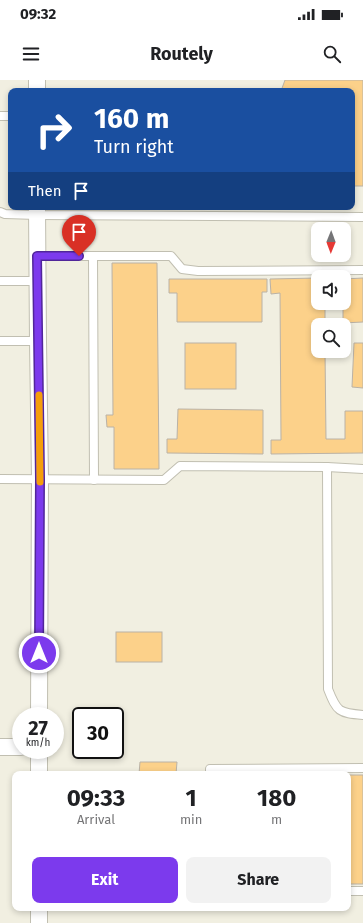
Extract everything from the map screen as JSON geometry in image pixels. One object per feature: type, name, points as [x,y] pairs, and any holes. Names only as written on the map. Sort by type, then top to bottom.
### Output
[{"type":"street","points":[[37,211],[40,479],[39,707]]},
{"type":"street","points":[[0,747],[12,747]]},
{"type":"street","points":[[39,759],[39,771]]},
{"type":"street","points":[[39,911],[39,923]]},
{"type":"lane","points":[[0,212],[4,214],[37,211],[363,217]]},
{"type":"lane","points":[[37,256],[170,256],[182,269],[198,271],[363,270]]},
{"type":"lane","points":[[93,256],[94,480]]},
{"type":"lane","points":[[0,281],[37,281]]},
{"type":"lane","points":[[0,342],[38,341]]},
{"type":"lane","points":[[0,479],[164,480],[180,466],[326,467],[363,469]]},
{"type":"lane","points":[[326,467],[328,689],[335,706],[345,713],[363,715]]},
{"type":"lane","points":[[210,771],[210,769],[363,768]]},
{"type":"lane","points":[[351,892],[363,891]]},
{"type":"building","points":[[285,80],[363,80],[363,186],[355,186],[355,88],[282,88]]},
{"type":"building","points":[[112,263],[157,263],[159,469],[114,469],[114,427],[107,427],[106,415],[113,415]]},
{"type":"building","points":[[311,278],[311,310],[325,310],[325,318],[311,318],[311,358],[325,358],[326,439],[345,439],[345,411],[363,411],[363,453],[271,454],[271,440],[281,440],[280,293],[271,294],[270,279]]},
{"type":"building","points":[[363,278],[363,322],[351,323],[351,318],[343,318],[343,310],[351,310],[351,279]]},
{"type":"building","points":[[169,279],[267,279],[267,292],[262,292],[262,322],[177,322],[177,293],[169,293]]},
{"type":"building","points":[[185,343],[236,343],[236,389],[185,389]]},
{"type":"building","points":[[354,343],[363,343],[363,388],[352,387]]},
{"type":"building","points":[[178,409],[263,410],[263,454],[167,453],[167,439],[177,439]]},
{"type":"building","points":[[116,632],[162,632],[162,662],[116,662]]},
{"type":"building","points":[[140,762],[177,762],[176,771],[139,771]]},
{"type":"building","points":[[351,775],[363,775],[363,884],[351,884]]},
{"type":"slow traffic","points":[[39,395],[40,482]]},
{"type":"route","points":[[39,653],[40,479],[37,256],[79,256]]}]
